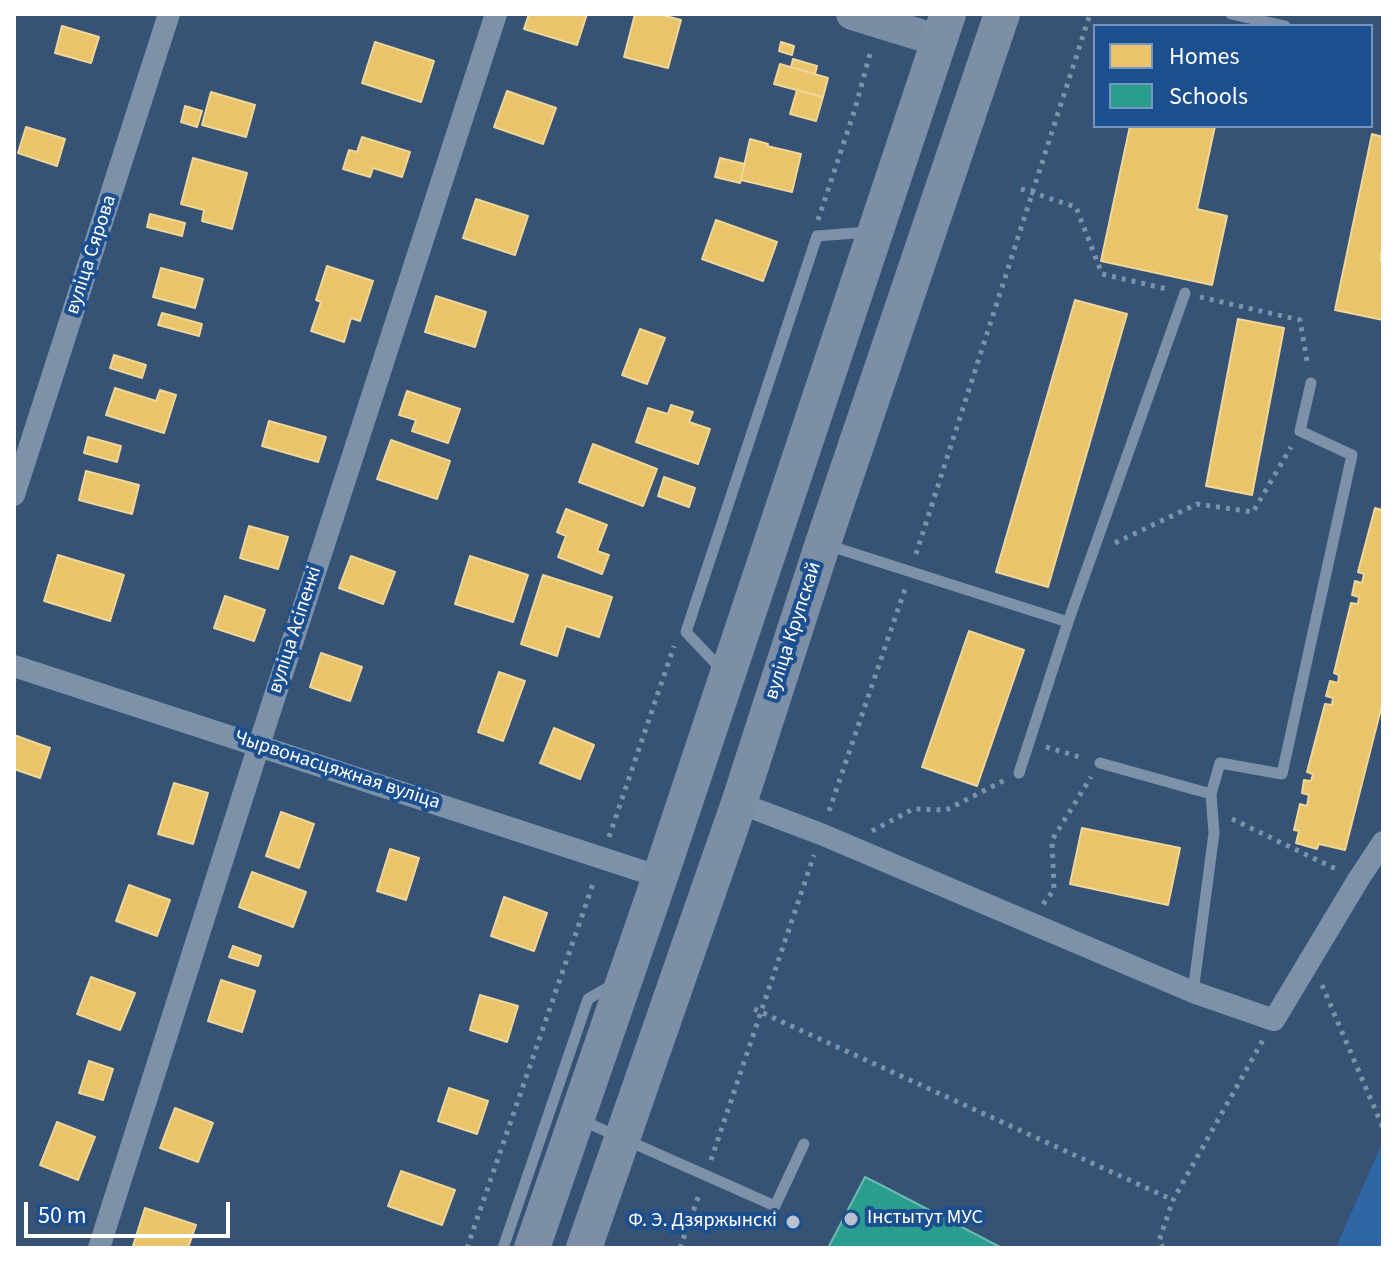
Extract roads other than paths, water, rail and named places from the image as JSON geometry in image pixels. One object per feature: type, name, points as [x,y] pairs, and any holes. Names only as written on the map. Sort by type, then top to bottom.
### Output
[{"type":"main road","name":"вуліца Крупскай","points":[[584,1248],[739,803],[823,543],[1002,14]]},
{"type":"main road","points":[[532,1248],[660,877],[944,28]]},
{"type":"street","name":"вуліца Сярова","points":[[14,495],[169,14]]},
{"type":"street","name":"вуліца Асіпенкі","points":[[99,1248],[496,14]]},
{"type":"street","points":[[852,14],[944,28]]},
{"type":"street","name":"Чырвонасцяжная вуліца","points":[[14,666],[660,877]]},
{"type":"street","points":[[739,803],[846,844],[1193,992],[1274,1020],[1383,842]]},
{"type":"lane","points":[[1231,14],[1276,24]]},
{"type":"lane","points":[[727,676],[686,632],[817,236],[876,231]]},
{"type":"lane","points":[[1019,773],[1068,622],[1185,293]]},
{"type":"lane","points":[[1193,992],[1214,833],[1211,794],[1220,763],[1282,774],[1352,455],[1300,431],[1311,383]]},
{"type":"lane","points":[[823,543],[1068,622]]},
{"type":"lane","points":[[1100,763],[1211,794]]},
{"type":"lane","points":[[503,1248],[588,999],[625,978]]},
{"type":"lane","points":[[576,1118],[775,1206],[804,1144]]},
{"type":"place","name":"Інстытут МУС","points":[[851,1219]]},
{"type":"place","name":"Ф. Э. Дзяржынскі","points":[[793,1222]]}]
